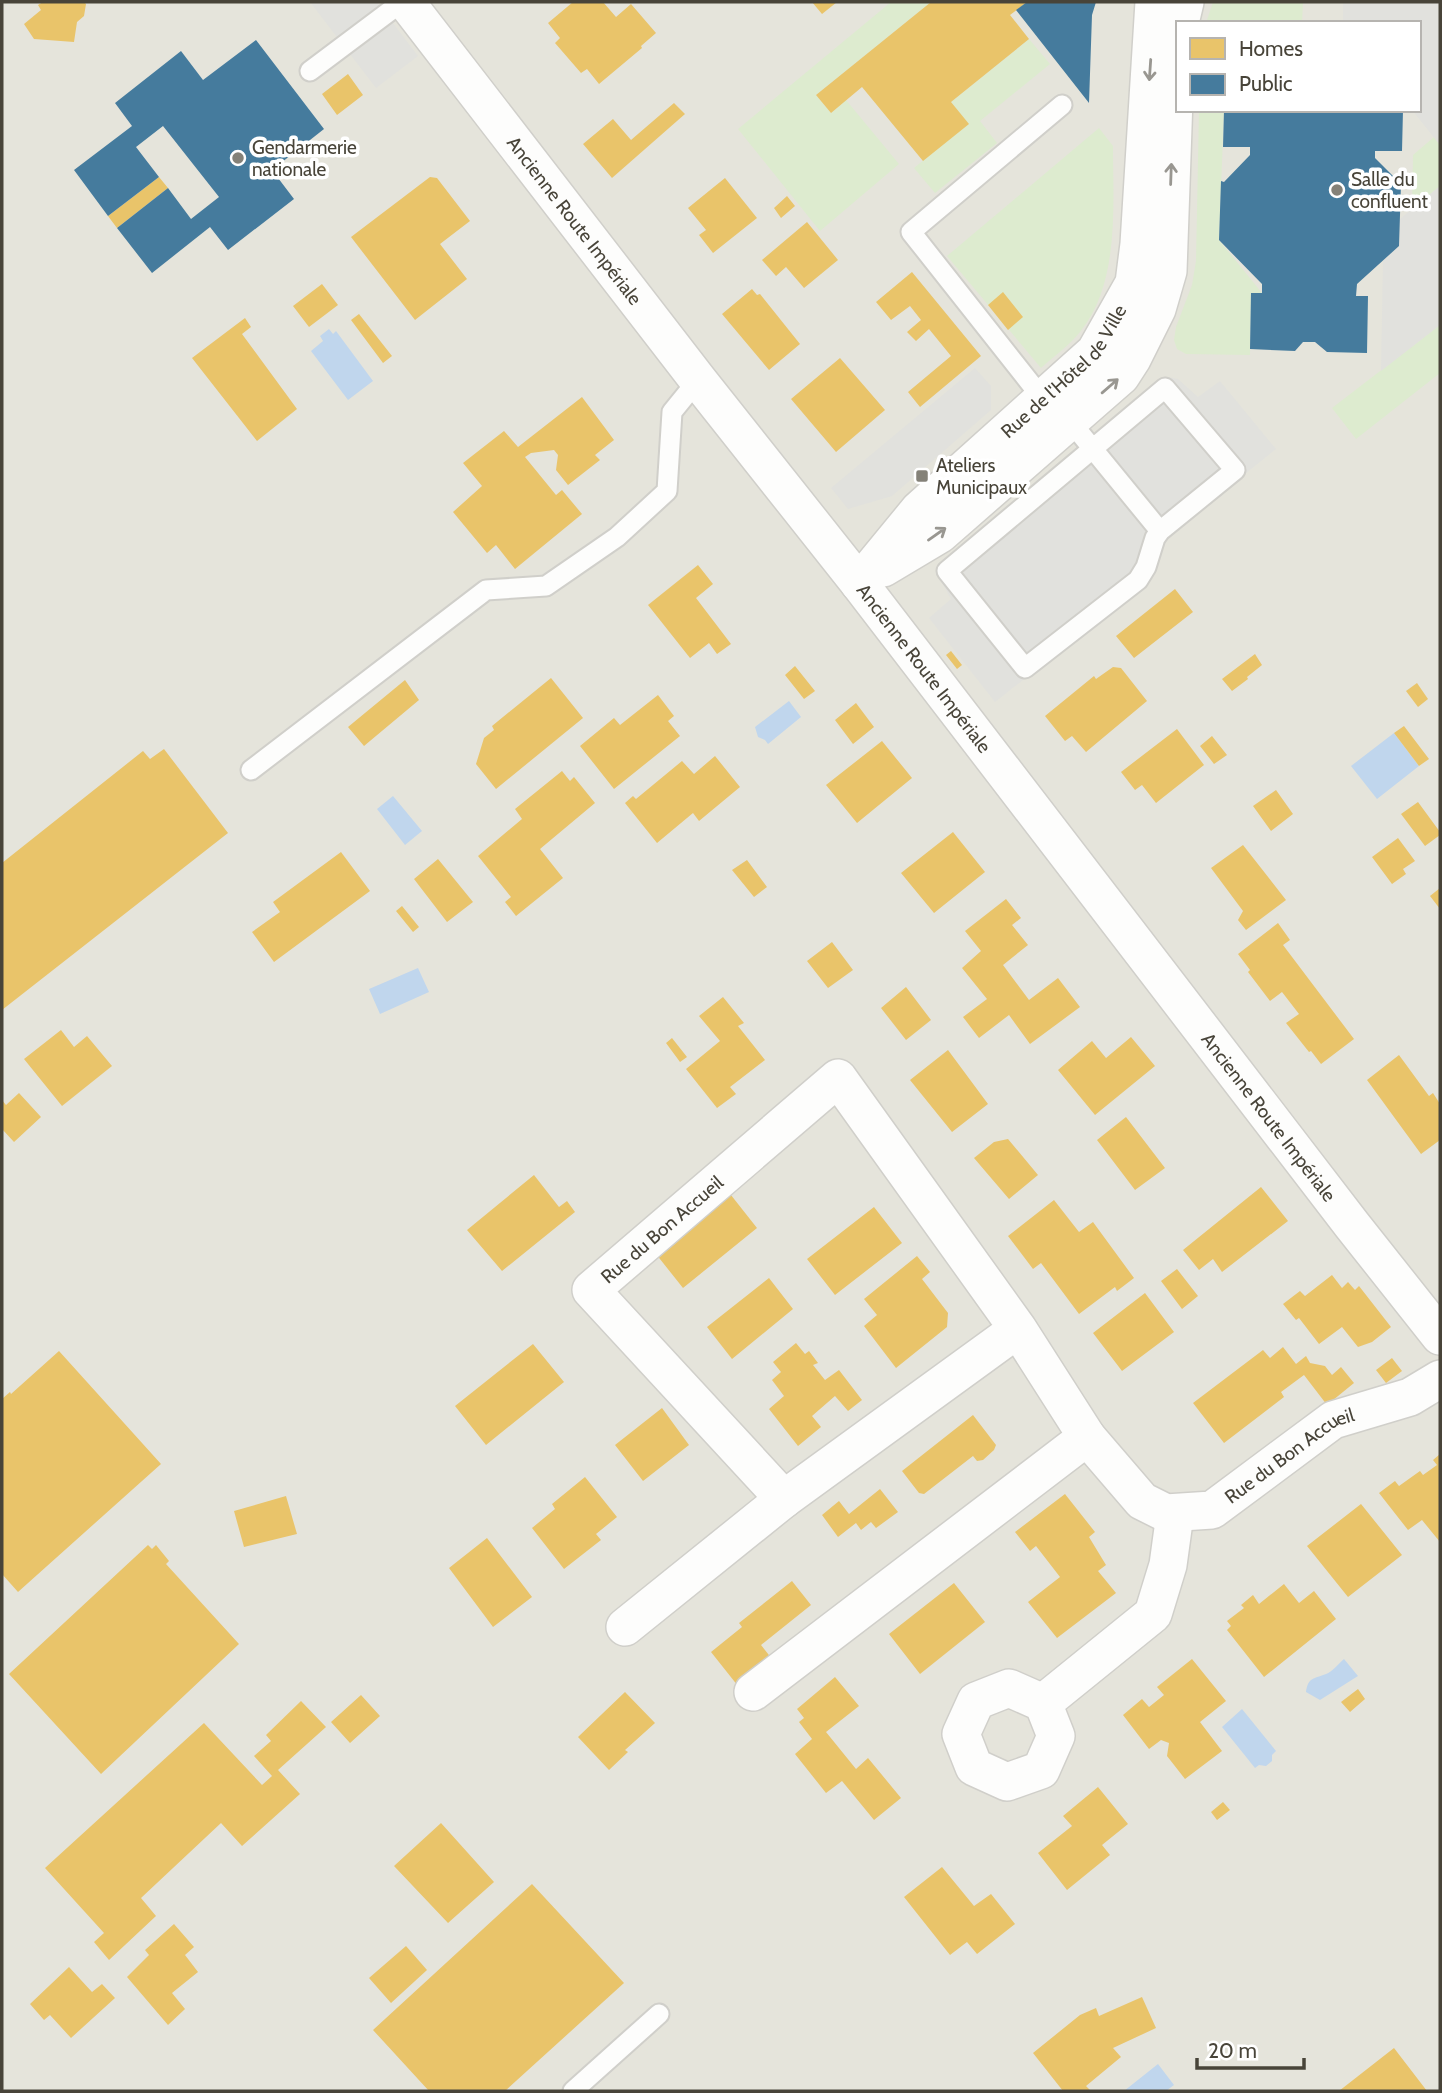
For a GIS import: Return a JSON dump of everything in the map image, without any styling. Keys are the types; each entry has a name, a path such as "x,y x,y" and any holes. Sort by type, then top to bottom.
{"street":[{"name":"Ancienne Route Impériale","path":"404,2 859,583 1440,1336"},
{"name":"Rue de l'Hôtel de Ville","path":"1068,423 1095,352 1134,283 1139,244 1154,2"},
{"path":"1180,21 1185,2"},
{"name":"Rue de l'Hôtel de Ville","path":"859,583 940,534 1121,376 1132,359 1157,309 1168,271 1176,80"},
{"name":"Rue du Bon Accueil","path":"784,1499 591,1290 838,1078 1018,1329 1087,1437 1142,1501 1166,1513 1212,1510 1334,1420 1410,1397 1440,1379"},
{"path":"625,1627 784,1499 1018,1329"},
{"path":"753,1692 1087,1437"},
{"path":"1043,1703 1153,1614 1168,1565 1175,1514"}],"lane":[{"path":"310,71 404,2"},
{"path":"1062,105 911,232 1160,531"},
{"path":"251,770 486,590 546,586 617,537 667,491 672,412 698,380"},
{"path":"1165,388 1235,470 1160,531 1138,580 1024,668 947,570 1068,423 1165,388"},
{"path":"573,2091 659,2014"}],"shaded area":[{"path":"2,2 1440,2 1440,2091 2,2091"},
{"path":"310,2 377,2 418,56 376,88"},
{"path":"1343,2 1440,2 1440,145 1414,112 1421,112 1421,21 1343,21"},
{"path":"1440,186 1440,325 1381,371 1383,261 1399,246 1400,219"},
{"path":"975,368 991,386 991,410 892,496 848,509 831,488"},
{"path":"1168,377 1178,379 1198,397 1220,381 1276,449 1166,537 1137,590 995,702 929,618 951,599 940,579 944,564 1157,381"}],"green space":[{"path":"891,2 931,2 816,95 831,113 846,100 899,164 820,231 738,129"},
{"path":"1213,2 1303,2 1302,21 1207,21"},
{"path":"1029,39 1050,64 980,121 997,143 935,193 914,168 968,124 951,102"},
{"path":"1199,112 1224,112 1219,240 1262,293 1251,294 1250,355 1186,354 1177,349 1174,340 1176,327 1192,285 1196,261"},
{"path":"1099,128 1113,146 1112,243 1108,267 1093,312 1080,332 1041,368 947,256"},
{"path":"1434,137 1440,145 1440,186 1412,209 1413,155"},
{"path":"1440,325 1440,373 1356,439 1332,408"}],"water":[{"path":"329,329 333,334 336,331 373,381 348,400 311,351 323,341 320,336"},
{"path":"789,701 801,717 768,744 758,737 755,727"},
{"path":"1394,733 1419,766 1377,799 1351,766"},
{"path":"393,796 422,831 405,845 377,809"},
{"path":"418,968 429,992 380,1014 369,989"},
{"path":"1344,1659 1358,1676 1320,1700 1306,1692 1310,1681 1333,1670"},
{"path":"1242,1709 1276,1751 1272,1755 1272,1761 1266,1766 1259,1765 1255,1768 1222,1727"},
{"path":"1158,2064 1174,2085 1166,2091 1124,2091"}],"building: Homes":[{"path":"43,2 86,4 84,16 77,22 74,42 34,39 24,24 41,10 38,5"},
{"path":"573,2 603,2 616,17 631,4 656,33 599,84 587,69 581,73 555,43 560,38 548,23"},
{"path":"812,2 837,2 822,14"},
{"path":"931,2 1027,2 1010,15 1029,39 951,102 969,124 923,161 862,87 831,113 816,95"},
{"path":"348,74 363,95 337,115 322,94"},
{"path":"674,103 685,114 612,178 583,144 613,119 631,140"},
{"path":"159,177 168,188 117,228 108,216"},
{"path":"430,177 437,178 470,221 440,244 467,279 415,320 351,237"},
{"path":"725,178 757,218 713,253 699,235 706,230 688,208"},
{"path":"787,196 795,206 781,218 774,208"},
{"path":"807,222 838,260 804,288 786,267 776,276 762,260"},
{"path":"912,272 981,356 920,407 908,392 951,356 929,329 916,341 907,332 921,320 910,306 891,320 876,302"},
{"path":"322,284 338,305 309,327 293,306"},
{"path":"752,289 757,295 760,294 800,344 769,370 722,314"},
{"path":"1003,292 1023,317 1008,330 988,305"},
{"path":"359,314 392,356 383,363 351,320"},
{"path":"245,318 251,327 242,334 297,409 257,441 192,358"},
{"path":"840,358 885,410 836,452 791,399"},
{"path":"582,397 614,440 595,455 600,460 568,485 556,470 558,455 554,450 531,453 525,457 556,495 562,490 582,514 515,569 496,545 487,553 453,512 482,486 463,463 504,431 518,447"},
{"path":"698,565 713,584 696,598 731,644 717,654 709,643 690,658 648,605"},
{"path":"1175,589 1193,612 1134,658 1116,636"},
{"path":"951,651 962,665 957,669 946,655"},
{"path":"1255,654 1262,665 1232,691 1222,679"},
{"path":"795,666 815,691 804,699 785,675"},
{"path":"1113,667 1121,668 1147,701 1086,752 1072,736 1065,741 1045,716 1094,676 1096,679"},
{"path":"551,678 583,718 496,789 476,764 484,738 494,730 492,726"},
{"path":"405,680 419,700 364,746 348,727"},
{"path":"1417,683 1428,699 1418,707 1406,691"},
{"path":"658,695 674,716 668,721 680,736 614,789 580,746 614,718 620,725"},
{"path":"856,703 874,727 853,744 835,720"},
{"path":"1404,726 1429,759 1419,766 1394,733"},
{"path":"1177,729 1204,765 1156,803 1142,785 1135,790 1121,772"},
{"path":"1212,736 1227,755 1214,764 1200,746"},
{"path":"882,741 912,778 857,823 826,785"},
{"path":"164,749 228,833 2,1010 2,863 143,751 150,759"},
{"path":"715,756 740,787 699,821 693,813 657,843 625,803 633,796 636,799 682,761 694,774"},
{"path":"562,771 570,781 574,777 595,803 540,849 563,878 516,916 505,902 511,897 478,856 522,819 515,809"},
{"path":"1276,790 1293,814 1271,831 1253,806"},
{"path":"1418,802 1440,832 1440,835 1425,846 1401,814"},
{"path":"953,832 985,872 934,913 901,873"},
{"path":"1398,838 1415,861 1403,869 1406,874 1392,884 1372,857"},
{"path":"1243,845 1286,900 1246,930 1238,920 1243,911 1211,868"},
{"path":"341,852 370,891 274,962 252,932 280,912 273,902"},
{"path":"438,859 473,902 447,922 414,879"},
{"path":"747,860 767,887 754,897 732,870"},
{"path":"1440,888 1440,909 1430,896"},
{"path":"1006,899 1021,918 1012,925 1028,945 1003,965 1029,1000 1058,978 1080,1007 1030,1044 1009,1015 979,1038 963,1017 987,999 962,968 981,951 965,931"},
{"path":"402,906 419,927 413,932 396,911"},
{"path":"1278,923 1290,940 1283,945 1354,1039 1321,1064 1286,1023 1299,1014 1282,992 1270,1001 1238,954"},
{"path":"832,942 853,970 828,988 807,961"},
{"path":"906,987 931,1020 906,1040 881,1008"},
{"path":"723,997 744,1023 738,1026 765,1060 730,1087 736,1094 717,1108 686,1069 720,1041 699,1016"},
{"path":"61,1030 74,1047 87,1036 112,1066 62,1106 24,1059"},
{"path":"1131,1037 1155,1066 1095,1115 1058,1070 1092,1041 1106,1058"},
{"path":"672,1038 687,1057 680,1062 666,1043"},
{"path":"948,1050 988,1104 952,1132 910,1080"},
{"path":"1399,1055 1429,1096 1433,1093 1440,1104 1440,1140 1421,1154 1367,1080"},
{"path":"19,1093 41,1117 14,1142 2,1129 2,1100 6,1105"},
{"path":"1126,1117 1165,1168 1135,1190 1097,1140"},
{"path":"1008,1139 1038,1175 1009,1199 974,1158 994,1142"},
{"path":"534,1175 559,1207 567,1201 575,1212 502,1271 467,1230"},
{"path":"1261,1187 1288,1221 1222,1272 1213,1259 1199,1270 1183,1250"},
{"path":"727,1190 757,1228 683,1288 652,1249"},
{"path":"1054,1200 1079,1232 1093,1222 1134,1278 1117,1291 1115,1287 1079,1314 1041,1263 1033,1269 1008,1236"},
{"path":"874,1207 902,1243 835,1295 807,1259"},
{"path":"917,1256 930,1272 922,1279 948,1313 947,1327 896,1368 864,1326 877,1315 864,1299"},
{"path":"1177,1269 1198,1296 1182,1309 1161,1281"},
{"path":"1332,1275 1342,1288 1348,1282 1355,1290 1359,1286 1391,1327 1372,1342 1358,1347 1342,1327 1319,1344 1299,1318 1296,1320 1283,1304 1300,1291 1305,1296"},
{"path":"769,1278 793,1309 732,1359 707,1327"},
{"path":"1145,1293 1174,1332 1122,1371 1093,1333"},
{"path":"796,1343 805,1354 809,1351 818,1363 813,1365 825,1380 839,1370 862,1400 848,1411 835,1396 812,1416 821,1427 798,1446 769,1409 784,1396 772,1380 781,1372 773,1362"},
{"path":"533,1344 564,1382 486,1445 455,1406"},
{"path":"1283,1347 1296,1364 1306,1356 1310,1363 1325,1366 1332,1375 1341,1367 1354,1383 1327,1405 1304,1375 1281,1392 1284,1397 1224,1443 1193,1403 1263,1350 1270,1358"},
{"path":"59,1351 161,1464 18,1592 2,1574 2,1399"},
{"path":"1392,1358 1402,1371 1386,1383 1376,1370"},
{"path":"662,1408 689,1445 643,1481 615,1445"},
{"path":"973,1415 996,1445 994,1450 983,1460 977,1461 973,1456 924,1494 919,1493 902,1471"},
{"path":"1440,1454 1440,1542 1422,1520 1408,1530 1379,1493 1395,1481 1399,1486 1420,1471 1423,1475 1437,1465 1433,1460"},
{"path":"585,1477 617,1517 596,1534 601,1540 564,1569 532,1528 555,1509 552,1504"},
{"path":"880,1489 898,1512 876,1528 871,1522 861,1530 856,1523 838,1537 822,1515 839,1501 849,1514"},
{"path":"1065,1494 1095,1532 1089,1537 1106,1565 1098,1571 1116,1593 1057,1638 1028,1602 1060,1577 1036,1546 1030,1551 1015,1532"},
{"path":"286,1496 297,1534 244,1547 234,1511"},
{"path":"1361,1504 1402,1555 1348,1597 1307,1546"},
{"path":"487,1538 532,1597 493,1627 449,1568"},
{"path":"148,1545 152,1549 156,1545 169,1561 166,1564 239,1644 101,1774 9,1674"},
{"path":"792,1581 811,1605 761,1645 772,1659 738,1686 711,1652 742,1627 739,1623"},
{"path":"954,1583 985,1622 920,1674 889,1634"},
{"path":"1284,1584 1299,1603 1314,1591 1336,1619 1264,1677 1227,1630 1231,1626 1227,1621 1244,1608 1241,1605 1253,1595 1259,1604"},
{"path":"1192,1659 1226,1701 1200,1722 1222,1751 1185,1779 1167,1756 1169,1743 1161,1740 1149,1749 1123,1715 1142,1699 1149,1707 1164,1695 1157,1687"},
{"path":"835,1677 859,1706 826,1732 856,1769 868,1758 901,1798 874,1820 842,1781 826,1793 795,1754 812,1739 799,1722 804,1718 797,1709"},
{"path":"1358,1689 1365,1699 1350,1712 1341,1702"},
{"path":"625,1692 655,1723 625,1750 628,1752 609,1770 578,1737"},
{"path":"361,1695 380,1716 350,1743 331,1722"},
{"path":"301,1701 326,1727 278,1770 300,1794 242,1846 221,1823 141,1898 156,1916 109,1960 94,1942 104,1933 45,1868 204,1723 262,1785 272,1776 254,1756 271,1741 266,1735"},
{"path":"1098,1787 1128,1824 1102,1845 1110,1855 1067,1890 1038,1853 1072,1826 1063,1816"},
{"path":"1223,1802 1230,1810 1217,1820 1211,1812"},
{"path":"441,1823 494,1882 448,1923 394,1866"},
{"path":"942,1867 974,1906 991,1894 1015,1924 977,1954 967,1942 950,1955 904,1897"},
{"path":"532,1884 624,1983 505,2091 429,2091 373,2030"},
{"path":"174,1924 194,1947 185,1955 198,1972 172,1993 185,2009 168,2025 127,1977 149,1955 145,1950"},
{"path":"406,1946 427,1970 391,2003 369,1978"},
{"path":"69,1967 92,1992 102,1984 115,1998 71,2038 50,2015 44,2020 30,2004"},
{"path":"1142,1997 1156,2028 1113,2048 1121,2057 1086,2086 1091,2091 1063,2091 1033,2053 1080,2015 1096,2008 1099,2016"},
{"path":"1394,2048 1427,2091 1339,2091"}],"building: Public":[{"path":"1027,2 1096,2 1092,15 1089,103 1016,10"},
{"name":"Gendarmerie nationale","path":"256,40 324,129 272,170 294,199 228,250 210,227 152,273 117,228 168,188 191,219 219,197 163,126 136,147 159,177 108,216 74,170 132,126 115,103 181,51 203,80"},
{"path":"1224,112 1403,112 1402,151 1375,151 1375,158 1401,184 1399,246 1357,284 1356,296 1368,296 1367,353 1327,352 1315,342 1303,342 1295,351 1250,349 1251,293 1262,293 1262,284 1219,240 1221,181 1224,182 1250,155 1250,147 1223,147"}],"place":[{"name":"Gendarmerie nationale","path":"238,158"},
{"name":"Salle du confluent","path":"1337,190"},
{"name":"Ateliers Municipaux","path":"922,476"}]}
